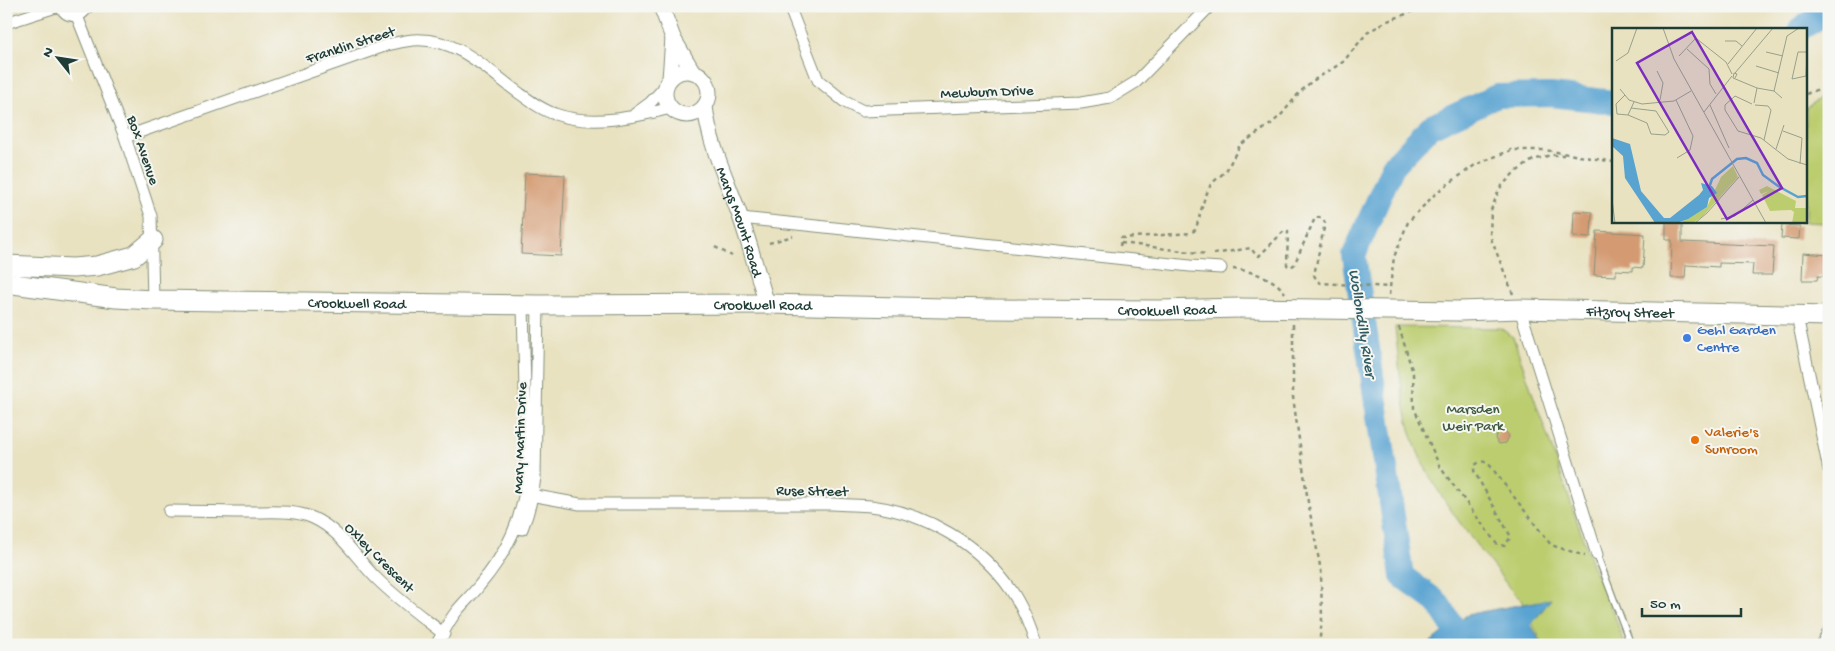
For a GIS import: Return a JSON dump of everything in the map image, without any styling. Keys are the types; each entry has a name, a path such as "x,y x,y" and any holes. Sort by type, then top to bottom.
{"main road":[{"path":"6,265 73,268 97,266 134,256 153,240"},
{"name":"Crookwell Road","path":"6,283 88,294 153,300 530,305 767,304 989,309 1160,310 1239,308 1460,311"},
{"name":"Fitzroy Street","path":"1460,311 1520,309 1829,316"}],"street":[{"path":"6,23 60,6 67,14 77,16 82,14 88,6"},
{"path":"661,6 672,38 693,72 705,79 708,86 709,93 705,106 696,114 678,112 665,98 672,38"},
{"name":"Mewburn Drive","path":"789,6 818,80 845,102 863,111 1081,103 1110,98 1136,82 1210,6"},
{"name":"Box Avenue","path":"77,16 125,137 151,216 153,300"},
{"name":"Franklin Street","path":"125,137 387,45 413,40 434,41 474,57 533,104 554,114 579,119 632,117 678,112"},
{"path":"632,117 650,103 668,82 680,72 693,72"},
{"name":"Marys Mount Road","path":"705,106 707,124 712,140 740,218 767,304"},
{"name":"Marys Mount Road","path":"678,112 712,140"},
{"path":"740,218 1221,268"},
{"name":"Mary Martin Drive","path":"436,645 456,612 479,587 498,562 515,531 529,495 527,476 530,305"},
{"path":"1520,309 1597,555"},
{"path":"1797,316 1829,470"},
{"name":"Ruse Street","path":"529,495 580,504 833,504 871,506 899,512 928,522 958,538 986,560 1011,590 1029,623 1036,645"},
{"name":"Oxley Crescent","path":"169,511 276,512 312,518 336,533 377,579 444,634"},
{"path":"1822,645 1829,631"}],"lane":[{"path":"1597,555 1631,645"}],"path":[{"path":"1119,257 1121,238 1191,233 1195,230 1211,184 1226,171 1240,145 1271,124 1311,82 1343,62 1367,33 1385,22 1427,6"},
{"path":"1808,93 1821,88 1829,82"},
{"path":"1389,295 1394,257 1408,222 1437,192 1475,165 1511,150 1545,150 1612,162"},
{"path":"1520,309 1490,236 1491,210 1500,188 1513,174 1533,160 1551,155 1572,155"},
{"path":"1121,243 1209,254 1220,254 1251,248 1259,256 1284,231 1288,231 1287,266 1290,267 1294,265 1315,218 1319,217 1323,219 1324,223 1314,275 1317,281 1321,284 1389,287"},
{"path":"769,243 798,234"},
{"path":"715,247 732,256"},
{"path":"1221,268 1240,270 1268,279 1284,290 1289,298"},
{"path":"1293,320 1294,396 1308,502 1321,571 1322,604 1319,645"},
{"path":"1397,321 1413,373 1414,408 1440,467 1496,543 1504,546 1510,541 1511,537 1474,471 1475,465 1481,461 1488,463 1551,545 1582,556 1597,555"}],"green space":[{"path":"1829,92 1829,223 1799,222 1808,222 1808,107"},
{"name":"Marsden Weir Park","path":"1395,327 1500,328 1513,337 1593,567 1614,614 1625,645 1543,645 1521,600 1511,590 1454,515 1418,454 1405,407"}],"water":[{"path":"1551,599 1531,625 1542,645 1427,645 1443,632 1455,630 1465,616"}],"building":[{"path":"525,173 565,175 561,256 521,254"},
{"path":"1574,211 1592,212 1591,237 1573,236"},
{"path":"1666,222 1682,222 1682,242 1774,246 1772,275 1752,275 1753,264 1719,263 1719,267 1686,265 1685,278 1671,278 1672,240 1666,240"},
{"path":"1782,225 1800,226 1799,239 1781,238"},
{"path":"1597,231 1645,234 1643,268 1633,267 1633,271 1616,270 1616,276 1594,275"},
{"path":"1803,253 1829,255 1829,277 1818,276 1817,280 1802,280"},
{"path":"1498,431 1505,431 1509,436 1506,443 1499,444 1495,439"}],"waterway":[{"name":"Wollondilly River","path":"1802,28 1829,11"},
{"name":"Wollondilly River","path":"1465,645 1437,602 1402,576 1354,255 1393,166 1430,127 1497,96 1551,95 1612,102"}],"place":[{"name":"Gehl Garden Centre","path":"1687,338"},
{"name":"Valerie's Sunroom","path":"1695,440"}]}
